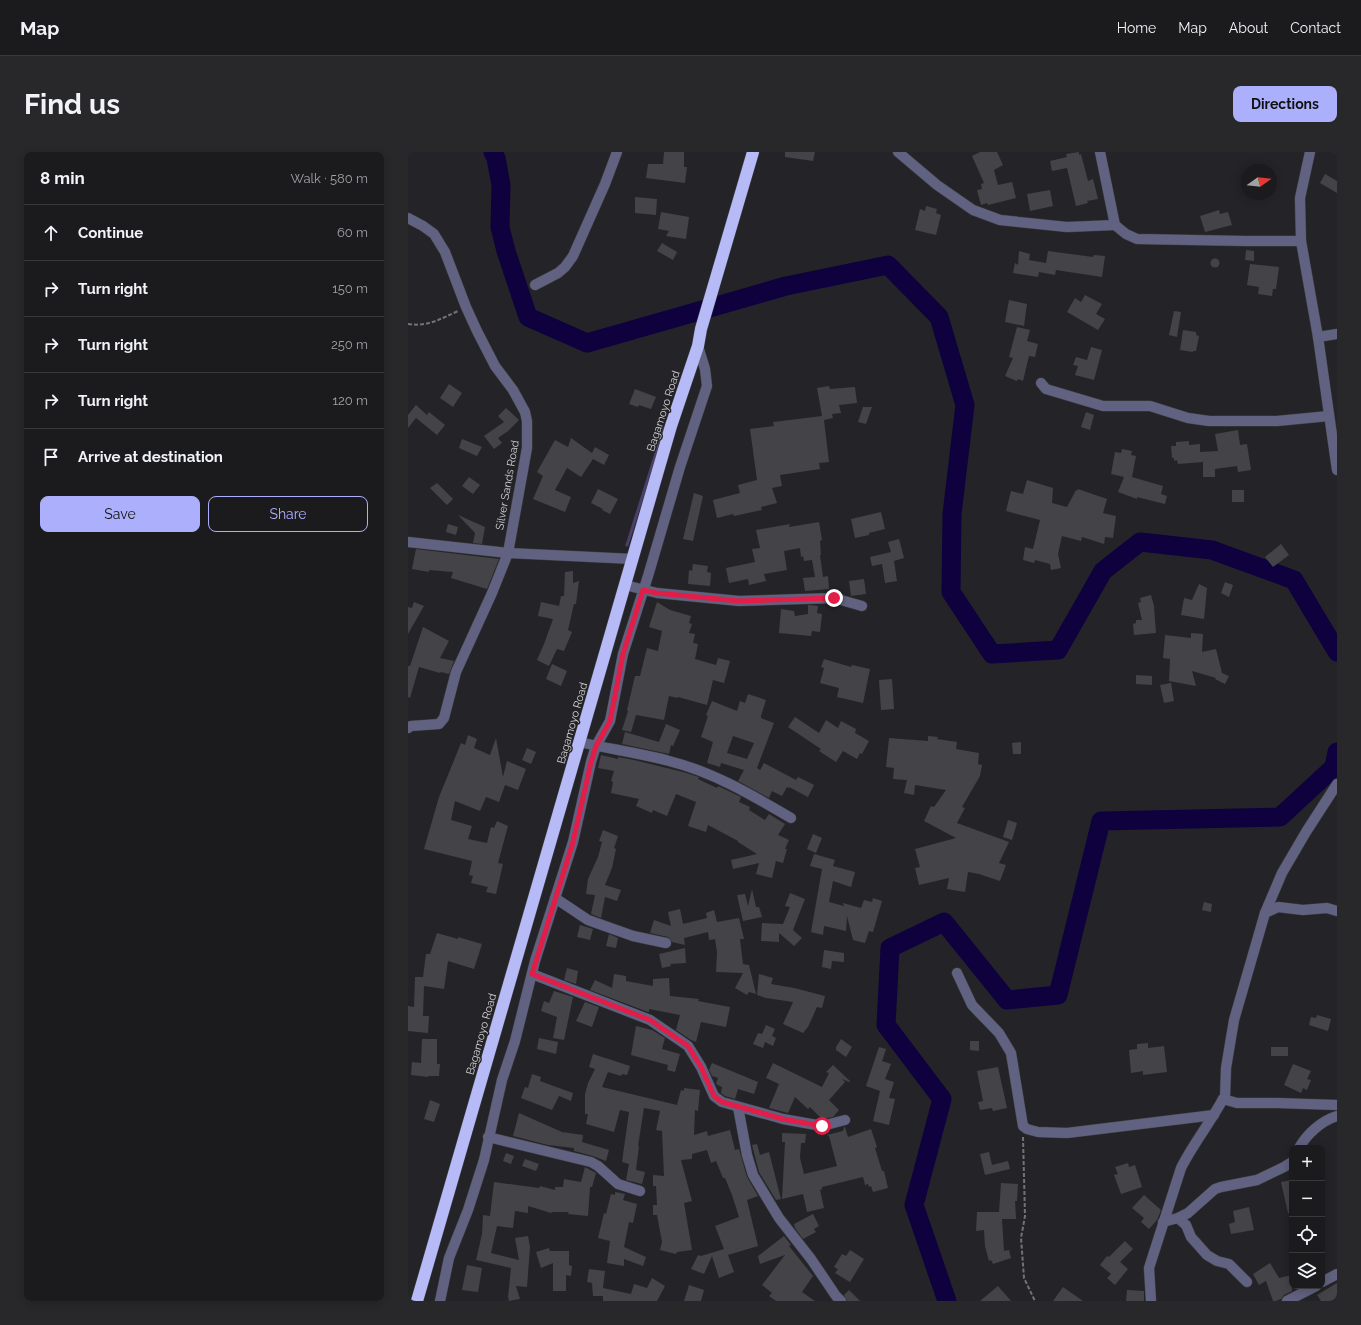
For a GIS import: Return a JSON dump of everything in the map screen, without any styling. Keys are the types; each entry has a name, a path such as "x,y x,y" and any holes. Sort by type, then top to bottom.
{"highway":[{"name":"Bagamoyo Road","path":"417,1301 671,426 698,346 701,328 753,152"}],"street":[{"path":"535,285 558,273 565,267 573,256 605,184 617,152"},
{"path":"898,152 937,185 967,206 973,210 1000,220 1067,227 1115,225"},
{"path":"1100,152 1115,225 1126,234 1137,239 1301,241"},
{"path":"1310,152 1300,198 1301,241 1318,337 1337,470"},
{"name":"Silver Sands Road","path":"408,218 434,234 445,252 466,307 495,366 513,390 527,421 527,448 508,553 492,593 456,672 444,718 439,724 411,726 408,728"},
{"path":"1318,337 1337,334"},
{"path":"440,1301 449,1258 468,1210 484,1160 502,1080 515,1042 532,974 573,842 591,762 596,746 610,721 623,654 680,467 707,386 705,369 698,346"},
{"path":"1041,383 1046,389 1103,406 1150,406 1188,418 1209,421 1277,421 1329,416"},
{"path":"408,542 508,553 633,559"},
{"path":"625,585 657,593 739,601 834,598 862,606"},
{"path":"579,742 669,760 692,768 717,777 791,818"},
{"path":"1151,1301 1149,1268 1180,1168 1225,1098 1226,1068 1234,1020 1265,913 1282,873 1337,784"},
{"path":"555,898 588,920 633,936 666,943"},
{"path":"1265,913 1278,907 1303,910 1327,908 1337,911"},
{"path":"956,972 972,1005 999,1033 1011,1053 1023,1126 1027,1129 1038,1132 1067,1133 1214,1115"},
{"path":"532,974 650,1020 688,1046 701,1067 716,1098 722,1102 783,1119 822,1126 844,1120"},
{"path":"1223,1099 1237,1102 1337,1106"},
{"path":"738,1107 747,1155 753,1175 779,1218 841,1301"},
{"path":"1301,1145 1314,1129 1337,1116"},
{"path":"488,1137 591,1162 598,1166 618,1184 640,1191"},
{"path":"1164,1222 1188,1213 1215,1189 1221,1186 1257,1180 1289,1164"},
{"path":"1178,1218 1186,1225 1191,1237 1208,1255 1217,1261 1229,1264 1247,1282"},
{"path":"1325,1280 1337,1274"},
{"path":"1287,1301 1310,1289"}],"path":[{"path":"408,324 431,324 466,307"},
{"path":"1023,1126 1025,1216 1021,1238 1024,1278 1035,1301"}],"building":[{"path":"664,152 684,152 684,167 687,167 685,183 646,178 648,164 663,164"},
{"path":"785,152 815,152 813,161 785,157"},
{"path":"980,152 997,152 1003,165 994,170 998,185 1012,182 1016,198 988,205 987,203 981,205 977,190 982,189 981,184 984,183 972,156"},
{"path":"1079,152 1079,155 1081,154 1088,181 1093,179 1098,199 1087,201 1088,203 1076,206 1067,168 1052,171 1050,161 1067,157 1066,154"},
{"path":"1325,174 1337,181 1337,193 1320,183"},
{"path":"1050,190 1053,206 1030,211 1027,194"},
{"path":"635,197 657,199 656,215 635,213"},
{"path":"926,206 937,209 936,213 941,215 936,235 915,230 920,209 925,211"},
{"path":"1219,210 1220,214 1228,212 1232,225 1205,232 1200,216"},
{"path":"661,212 689,217 686,239 666,236 669,231 658,229"},
{"path":"662,243 677,252 673,260 657,251"},
{"path":"1246,250 1254,251 1254,261 1245,260"},
{"path":"1019,251 1030,254 1029,260 1046,263 1048,251 1093,257 1094,255 1105,256 1102,277 1056,270 1055,275 1039,272 1038,277 1013,273 1015,263 1018,265"},
{"path":"1213,259 1217,259 1219,263 1217,267 1213,267 1211,265 1211,261"},
{"path":"1250,264 1279,267 1276,289 1273,289 1272,296 1258,294 1259,287 1247,285"},
{"path":"1085,295 1102,304 1096,314 1105,319 1098,330 1067,312 1075,298 1081,302"},
{"path":"1009,300 1027,304 1024,326 1005,322"},
{"path":"1174,311 1181,312 1177,337 1169,335"},
{"path":"1017,327 1030,330 1027,341 1038,344 1035,357 1029,356 1023,381 1018,379 1017,381 1005,376 1013,358 1009,357"},
{"path":"1183,330 1196,332 1196,335 1199,336 1196,351 1180,350"},
{"path":"1091,347 1102,350 1094,380 1075,375 1078,366 1073,365 1076,357 1087,360"},
{"path":"449,384 462,393 453,407 440,398"},
{"path":"829,386 830,389 855,387 857,403 839,405 841,413 832,414 833,418 824,420 829,462 819,463 820,469 780,475 782,486 772,488 777,503 761,507 762,510 717,518 713,500 740,493 738,485 757,480 750,429 774,426 773,422 822,416 817,388"},
{"path":"635,389 656,397 651,409 639,405 638,407 629,404"},
{"path":"416,405 427,415 429,412 445,425 437,435 416,418 408,428 408,415"},
{"path":"863,407 872,407 866,424 858,422"},
{"path":"506,408 519,420 498,438 502,443 494,449 484,436 504,422 498,416"},
{"path":"1086,412 1094,415 1090,430 1081,427"},
{"path":"1238,430 1240,445 1247,444 1251,470 1238,472 1237,466 1215,469 1215,477 1203,477 1203,462 1178,464 1177,460 1174,461 1174,458 1172,458 1171,446 1176,446 1176,442 1189,441 1189,445 1200,444 1200,452 1218,451 1215,434"},
{"path":"571,438 592,453 595,447 609,455 604,465 593,459 581,477 567,468 555,490 571,497 565,512 533,499 543,476 537,472 555,440 568,447"},
{"path":"462,439 482,447 477,456 459,448"},
{"path":"1122,449 1132,451 1131,455 1136,456 1132,477 1163,486 1161,494 1167,496 1165,504 1137,497 1137,499 1118,492 1124,477 1111,474 1115,452 1121,453"},
{"path":"469,477 480,485 473,494 462,486"},
{"path":"1027,480 1053,488 1052,503 1067,507 1078,489 1107,499 1103,513 1116,516 1113,538 1105,537 1104,544 1082,537 1081,541 1062,536 1058,554 1061,568 1051,570 1050,564 1035,560 1034,563 1023,560 1025,547 1033,549 1040,520 1006,511 1011,491 1023,494"},
{"path":"437,483 453,499 447,505 430,488"},
{"path":"598,489 618,499 610,514 591,503"},
{"path":"1232,490 1244,490 1244,502 1232,502"},
{"path":"694,493 703,496 693,541 683,539"},
{"path":"881,512 885,529 855,538 851,519"},
{"path":"458,515 485,527 482,544 473,543 475,533"},
{"path":"819,522 822,540 820,541 820,555 823,577 828,576 829,589 805,591 803,578 815,577 812,560 804,561 803,556 801,557 800,548 784,551 787,570 764,574 766,581 749,585 748,579 729,583 726,568 755,562 752,549 760,548 756,530 790,524 789,527"},
{"path":"448,524 458,527 456,535 446,532"},
{"path":"899,539 904,558 894,561 897,581 885,583 882,564 872,566 870,557 891,552 888,542"},
{"path":"1281,544 1289,555 1273,567 1265,557"},
{"path":"416,549 499,559 487,589 451,578 453,572 429,570 429,572 412,569"},
{"path":"693,564 708,566 707,572 711,573 710,586 688,584 689,570 692,571"},
{"path":"573,571 573,583 579,581 576,604 574,604 568,630 572,632 564,651 557,649 549,666 537,660 553,619 538,616 541,602 559,606 561,596 564,596 565,572"},
{"path":"864,579 866,594 851,596 849,581"},
{"path":"1225,582 1233,585 1229,597 1221,593"},
{"path":"1199,584 1207,588 1204,619 1181,615 1184,598 1192,600"},
{"path":"1151,595 1154,606 1156,633 1134,635 1133,624 1136,623 1136,620 1142,620 1138,603 1141,602 1140,598"},
{"path":"414,602 424,606 408,634 408,607 412,608"},
{"path":"657,602 670,610 691,616 689,623 692,624 689,633 695,634 693,643 698,644 695,659 716,665 718,658 730,661 724,683 713,680 707,705 669,696 664,720 636,715 631,732 622,730 628,711 635,676 640,676 647,648 658,651 662,631 649,627"},
{"path":"808,605 818,606 817,613 822,614 820,632 812,631 811,636 779,633 781,609 794,611 795,616 808,614"},
{"path":"423,627 449,641 440,658 454,661 449,674 419,667 410,698 408,697 408,666 410,666"},
{"path":"1191,633 1203,634 1202,652 1216,649 1222,673 1229,676 1225,684 1215,679 1216,678 1192,671 1196,686 1169,681 1170,659 1163,658 1165,635 1191,638"},
{"path":"824,659 851,667 852,665 870,669 863,703 837,697 839,688 820,683 824,668 821,667"},
{"path":"552,664 567,671 561,686 546,679"},
{"path":"1136,675 1152,676 1152,685 1136,684"},
{"path":"892,679 894,709 881,710 879,680"},
{"path":"1171,683 1174,701 1164,703 1160,685"},
{"path":"748,694 766,700 761,718 774,723 757,768 760,770 764,763 796,780 798,777 814,785 808,797 787,787 782,796 772,791 769,798 738,781 744,770 721,763 720,767 707,763 713,742 701,737 708,716 706,715 712,701 737,711 740,701 745,703","holes":["733,736 754,743 747,759 727,753"]},
{"path":"795,717 819,733 826,720 838,728 841,721 856,729 855,733 869,741 862,754 860,753 857,759 843,751 836,762 819,751 821,749 788,727"},
{"path":"666,724 680,730 673,746 671,745 669,754 622,744 625,732 659,742"},
{"path":"468,735 477,739 474,748 490,755 496,738 503,777 507,761 526,769 518,790 505,785 499,802 486,797 480,811 455,801 451,820 472,826 468,839 487,843 491,827 494,828 497,821 508,826 498,863 503,864 496,894 486,892 488,887 471,883 473,876 469,875 472,861 424,849 439,797 461,743 465,745"},
{"path":"928,736 957,742 956,749 979,753 978,764 982,765 980,776 962,807 965,808 957,823 1009,842 999,863 1006,865 1000,881 968,872 965,892 947,889 949,878 919,885 915,868 920,867 915,849 956,838 924,821 931,806 934,807 946,790 915,785 914,795 904,793 907,780 893,779 894,768 886,767 889,738 928,741"},
{"path":"1021,742 1021,754 1013,754 1012,743"},
{"path":"527,748 536,752 531,764 522,760"},
{"path":"601,755 618,759 618,757 634,760 683,772 699,777 698,779 717,788 718,786 741,797 739,802 750,807 749,810 765,820 769,814 785,824 778,835 789,840 785,849 787,849 783,863 776,861 772,878 756,874 759,863 733,869 731,860 757,854 738,841 708,825 706,832 688,826 696,802 676,794 667,816 653,810 652,813 636,806 639,799 611,793 613,782 611,781 614,771 598,768"},
{"path":"1008,820 1017,823 1012,840 1003,837"},
{"path":"603,830 618,836 614,848 616,849 612,868 605,885 621,890 617,901 605,897 601,918 591,914 595,895 586,894 588,879 598,857 602,842 599,841"},
{"path":"813,834 822,838 816,853 807,849"},
{"path":"814,854 835,860 833,866 855,872 851,887 833,881 829,902 844,906 843,903 861,908 864,900 872,902 873,898 882,901 873,932 869,931 865,943 853,940 847,916 846,931 824,926 823,935 811,932 822,869 810,866"},
{"path":"752,889 756,907 759,907 762,917 743,921 737,895 745,894 748,906"},
{"path":"790,893 805,899 793,930 802,938 794,946 779,933 779,942 761,941 762,923 783,924 790,907 785,906"},
{"path":"1204,902 1212,904 1211,912 1202,910"},
{"path":"680,909 683,924 707,918 706,913 714,910 717,922 739,918 744,939 740,939 743,964 749,965 756,994 749,992 747,995 735,988 743,973 716,972 717,952 715,939 709,940 708,932 684,938 685,945 672,942 668,937 650,933 654,920 671,926 668,912"},
{"path":"580,925 593,929 590,940 577,937"},
{"path":"437,933 482,944 474,969 448,961 444,989 424,986 423,1016 429,1016 428,1033 408,1031 408,1006 414,1007 415,977 423,977 426,954 430,954"},
{"path":"609,934 618,938 616,948 606,946"},
{"path":"685,948 686,963 670,964 671,966 662,968 659,954"},
{"path":"824,950 844,953 844,962 832,961 831,969 822,967"},
{"path":"567,968 578,971 576,984 564,980"},
{"path":"614,974 626,976 626,981 653,986 653,979 669,978 670,996 699,999 698,1001 730,1007 726,1027 701,1022 696,1042 676,1030 680,1015 649,1009 648,1012 590,990 595,980 612,988"},
{"path":"759,974 773,978 771,984 825,996 822,1008 817,1007 808,1027 803,1033 783,1024 793,1002 766,998 757,995"},
{"path":"554,991 573,997 564,1040 553,1038 557,1017 541,1011 544,1001 549,1003"},
{"path":"585,1002 599,1007 592,1027 576,1021"},
{"path":"1317,1015 1331,1019 1328,1031 1309,1025 1311,1017 1316,1018"},
{"path":"766,1025 775,1029 772,1036 776,1038 773,1046 765,1042 763,1048 753,1044 758,1033 762,1034"},
{"path":"636,1026 652,1030 665,1038 662,1049 680,1054 675,1072 667,1070 668,1065 631,1055"},
{"path":"539,1038 558,1042 556,1054 537,1049"},
{"path":"422,1039 437,1039 437,1064 440,1064 439,1076 428,1077 411,1075 412,1062 421,1063"},
{"path":"841,1039 852,1047 846,1057 836,1050 836,1047"},
{"path":"970,1041 979,1041 979,1051 970,1050"},
{"path":"1148,1043 1148,1048 1164,1046 1167,1072 1143,1075 1143,1071 1131,1073 1129,1050 1137,1049 1137,1044"},
{"path":"879,1047 886,1049 882,1061 891,1064 885,1079 894,1082 889,1098 895,1099 889,1125 873,1121 880,1091 866,1086"},
{"path":"1271,1047 1288,1047 1288,1056 1271,1056"},
{"path":"593,1054 630,1066 627,1075 622,1074 621,1076 608,1072 602,1087 677,1105 681,1090 684,1091 684,1088 700,1090 698,1111 695,1110 694,1135 707,1131 708,1136 730,1130 735,1150 739,1149 747,1177 758,1196 747,1200 758,1246 728,1255 734,1272 719,1278 712,1256 704,1274 691,1269 698,1255 701,1256 724,1249 715,1226 739,1217 725,1178 723,1178 716,1161 711,1163 707,1150 692,1154 692,1159 681,1160 692,1201 684,1203 692,1250 677,1252 676,1254 660,1250 662,1242 657,1215 653,1215 653,1205 657,1205 656,1186 653,1186 653,1175 664,1176 662,1131 656,1130 660,1111 644,1108 636,1170 645,1172 642,1184 626,1180 629,1164 622,1162 629,1112 620,1110 614,1132 586,1124 588,1114 585,1114 585,1094 588,1083 595,1069 589,1067"},
{"path":"712,1063 758,1082 754,1094 738,1089 735,1099 725,1096 721,1093 722,1087 716,1084 718,1078 712,1076 709,1070"},
{"path":"773,1063 822,1087 829,1073 826,1072 833,1065 850,1081 849,1082 842,1079 845,1082 829,1100 839,1110 833,1117 822,1119 810,1107 808,1109 795,1097 788,1113 769,1108 779,1084 766,1078"},
{"path":"1293,1064 1311,1071 1307,1079 1311,1080 1307,1090 1303,1088 1301,1093 1284,1085"},
{"path":"998,1067 1007,1108 993,1111 992,1108 980,1110 978,1102 983,1101 977,1071"},
{"path":"532,1074 541,1077 540,1081 573,1093 571,1101 559,1096 552,1110 521,1098 525,1087 528,1088"},
{"path":"430,1100 440,1104 434,1122 424,1119"},
{"path":"519,1113 562,1132 583,1135 582,1142 609,1150 606,1161 574,1151 574,1148 548,1145 513,1136"},
{"path":"844,1127 848,1137 871,1129 877,1147 875,1148 882,1171 884,1171 888,1188 873,1192 871,1186 869,1187 868,1184 865,1185 863,1177 822,1187 820,1190 824,1208 807,1212 803,1194 782,1199 785,1142 782,1142 782,1133 806,1134 805,1143 801,1143 800,1158 804,1174 837,1166 829,1136 827,1135 843,1131"},
{"path":"757,1144 760,1155 769,1152 781,1199 776,1200 759,1172 752,1145"},
{"path":"989,1152 992,1165 1008,1161 1010,1169 985,1175 980,1154"},
{"path":"506,1153 514,1156 511,1164 503,1161"},
{"path":"525,1159 539,1164 536,1171 522,1166"},
{"path":"1128,1163 1129,1167 1135,1165 1142,1187 1121,1194 1114,1175 1118,1174 1115,1167"},
{"path":"585,1167 596,1173 592,1187 590,1187 588,1216 568,1214 569,1212 551,1213 528,1206 528,1213 515,1211 513,1228 497,1226 491,1253 519,1260 515,1238 528,1236 530,1247 527,1287 516,1286 520,1299 509,1301 508,1297 511,1268 476,1260 482,1234 483,1215 490,1216 494,1182 539,1188 540,1186 555,1190 555,1187 563,1187 564,1179 581,1182"},
{"path":"1289,1181 1289,1213 1288,1213 1281,1182"},
{"path":"1001,1183 1018,1184 1017,1201 1015,1201 1016,1219 1002,1219 1004,1251 1009,1250 1011,1258 993,1264 991,1260 989,1261 985,1246 984,1230 976,1231 977,1212 999,1212"},
{"path":"615,1192 625,1194 623,1200 637,1204 633,1223 629,1222 624,1247 646,1257 643,1266 624,1259 624,1266 607,1263 610,1241 598,1238 604,1213 606,1214 611,1194 615,1195"},
{"path":"1144,1195 1161,1210 1157,1220 1149,1229 1141,1222 1144,1218 1132,1208"},
{"path":"1249,1207 1254,1230 1231,1234 1229,1224 1235,1222 1233,1211"},
{"path":"813,1214 819,1226 814,1229 816,1232 803,1239 795,1228 794,1224"},
{"path":"784,1236 791,1245 789,1246 813,1276 802,1292 815,1301 776,1301 769,1296 772,1293 762,1285 785,1255 760,1264 758,1256"},
{"path":"1125,1241 1133,1249 1120,1262 1128,1269 1115,1285 1107,1278 1111,1274 1100,1265 1107,1256 1109,1257"},
{"path":"549,1248 550,1251 569,1251 569,1265 572,1266 571,1276 566,1275 566,1291 553,1291 553,1263 541,1268 536,1252"},
{"path":"850,1250 864,1259 850,1282 835,1273 838,1269 834,1267 842,1254 846,1256"},
{"path":"1270,1263 1279,1278 1289,1276 1289,1289 1292,1289 1292,1291 1284,1295 1281,1299 1273,1301 1266,1281 1259,1285 1253,1274"},
{"path":"467,1265 482,1268 478,1292 462,1290"},
{"path":"589,1269 605,1271 603,1288 631,1294 634,1284 647,1288 652,1278 665,1286 657,1301 603,1301 603,1296 593,1296 592,1283 587,1282"},
{"path":"1337,1283 1337,1301 1321,1301 1317,1295"},
{"path":"689,1285 704,1290 701,1301 684,1301"},
{"path":"998,1286 1011,1301 980,1301"},
{"path":"1063,1287 1083,1301 1053,1301"},
{"path":"849,1290 860,1301 847,1301 844,1295"},
{"path":"1127,1290 1144,1291 1144,1301 1126,1301"}],"waterway":[{"path":"493,152 496,158 501,185 500,227 506,251 528,317 587,343 786,286 888,265 939,317 965,405 952,514 951,592 992,654 1058,650 1103,571 1140,542 1212,550 1294,580 1337,652"},
{"path":"627,545 664,428"},
{"path":"947,1301 914,1205 942,1099 886,1025 890,948 944,922 1007,1000 1058,995 1101,821 1280,817 1334,767 1337,752"}],"route":[{"path":"822,1126 783,1119 722,1102 714,1096 701,1067 688,1046 650,1020 532,974 573,842 591,762 596,746 610,721 623,654 643,590 657,593 739,601 834,598"}]}
